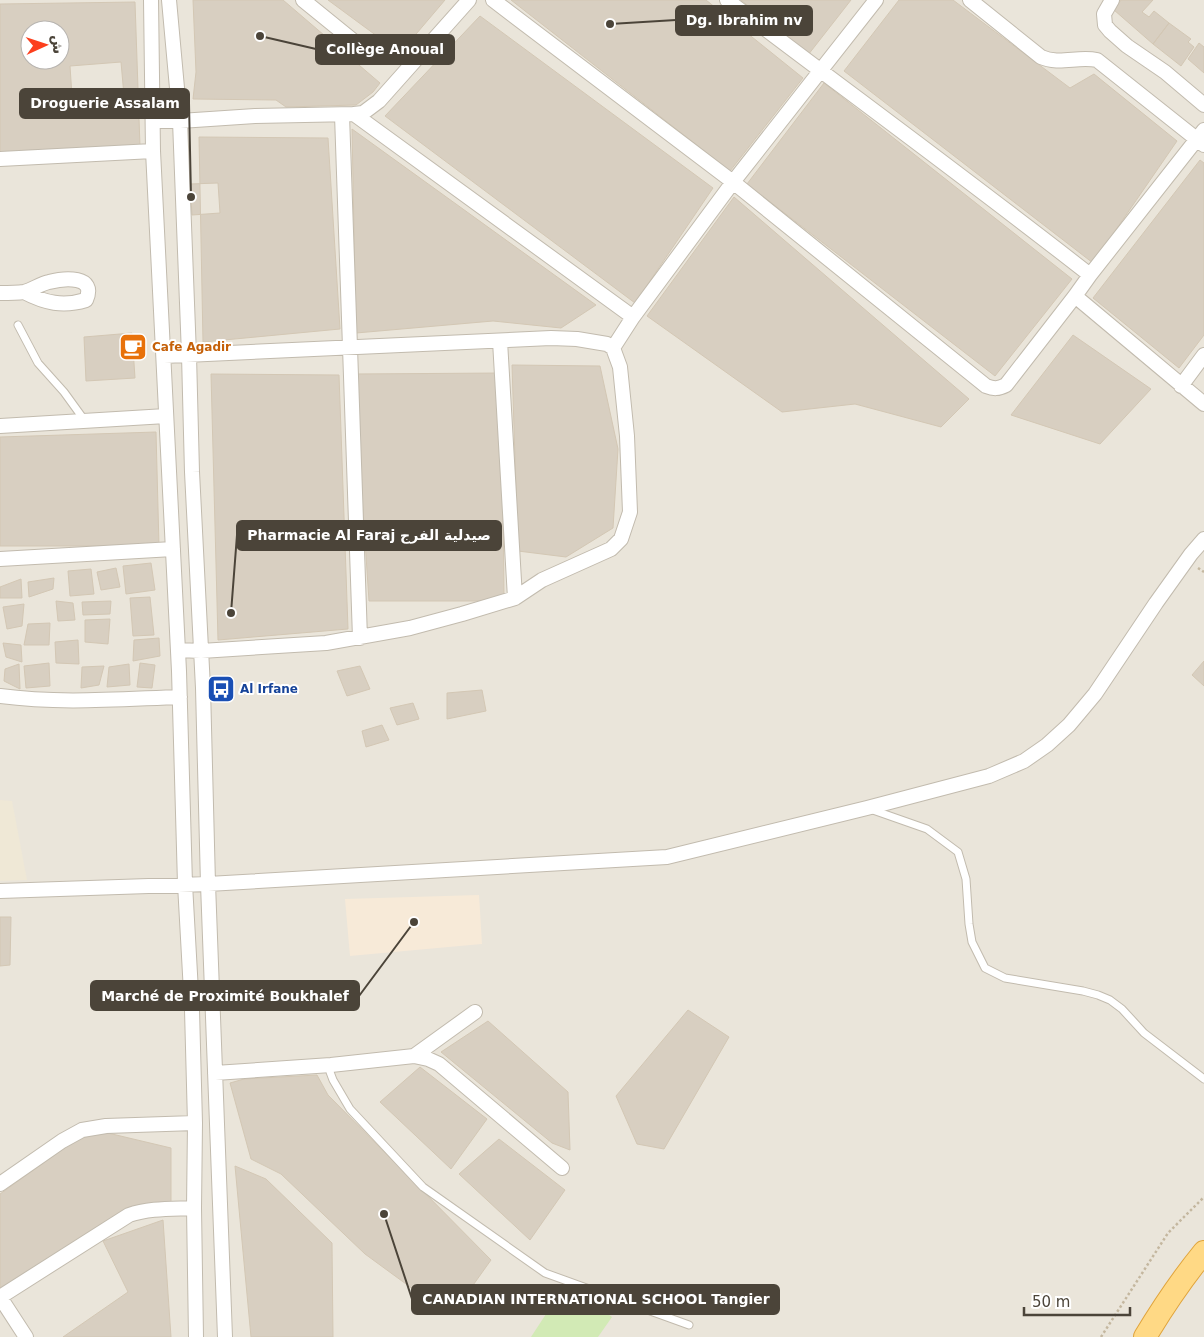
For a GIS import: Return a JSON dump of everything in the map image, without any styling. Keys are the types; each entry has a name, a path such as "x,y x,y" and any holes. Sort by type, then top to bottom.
{"highway":[{"path":"1145,1337 1173,1294 1204,1252"}],"street":[{"path":"150,0 153,151 178,650 185,884 192,1010 195,1123 196,1337"},
{"path":"169,0 180,121 225,1337"},
{"path":"303,0 367,52"},
{"path":"153,121 363,113 379,101 469,0"},
{"path":"493,0 733,182 986,386 1000,388 1006,385 1090,275 1202,139 1097,60 1086,58 1054,61 1041,57 970,0"},
{"path":"727,0 1015,216 1090,275"},
{"path":"613,348 633,316 733,182 876,0"},
{"path":"1112,0 1104,14 1105,25 1110,31 1127,46 1165,72 1204,105"},
{"path":"348,114 633,316"},
{"path":"348,114 350,348 360,638"},
{"path":"0,159 153,151"},
{"path":"0,293 24,292"},
{"path":"1075,296 1181,386 1202,398"},
{"path":"164,356 550,338 578,339 606,344 613,348 620,367 630,480 630,512 621,540 611,549 542,580 515,598 453,617 360,638 326,643 201,651 178,650"},
{"path":"500,341 515,598"},
{"path":"1181,386 1204,355"},
{"path":"0,426 166,416"},
{"path":"0,891 208,884 667,857 989,776 1024,761 1047,745 1069,725 1095,694 1177,574 1204,538"},
{"path":"0,559 173,549"},
{"path":"0,696 49,700 180,697"},
{"path":"414,1056 475,1012"},
{"path":"216,1073 414,1056 428,1059 439,1064 562,1168"},
{"path":"0,1184 62,1141 82,1130 106,1126 195,1123"},
{"path":"26,1337 0,1297 129,1215 144,1211 194,1208"}],"lane":[{"path":"18,325 38,363 64,392 85,421"},
{"path":"867,808 927,829 958,852 966,879 972,942 985,968 1005,978 1083,991 1110,1000 1122,1009 1144,1032 1204,1079"},
{"path":"331,1064 330,1072 333,1080 350,1109 423,1187 545,1273 689,1324"}],"path":[{"path":"1101,1337 1168,1233 1204,1197"}],"shaded area":[{"path":"0,0 1204,0 1204,1337 0,1337"},
{"path":"0,800 12,801 27,880 0,881"},
{"path":"479,895 482,944 350,956 345,899"}],"green space":[{"path":"565,1285 612,1317 598,1337 531,1337"}],"building":[{"path":"193,0 283,0 380,83 373,92 356,105 286,107 276,100 193,99 196,72"},
{"path":"328,0 445,0 400,53"},
{"path":"511,0 706,0 803,78 730,171"},
{"path":"741,0 851,0 808,55"},
{"path":"899,0 953,0 1070,88 1094,74 1177,141 1093,263 844,71"},
{"path":"1121,0 1153,0 1142,12 1149,17 1154,11 1169,23 1153,44 1114,10"},
{"path":"135,2 140,147 0,153 0,4"},
{"path":"480,16 713,188 635,303 385,116"},
{"path":"1169,23 1191,39 1188,42 1194,47 1181,66 1153,44"},
{"path":"1199,43 1204,47 1204,73 1188,59"},
{"path":"121,62 125,107 73,111 70,66"},
{"path":"824,83 1072,279 995,376 747,184"},
{"path":"352,129 596,305 561,328 493,321 356,333"},
{"path":"199,137 328,138 340,329 203,342"},
{"path":"1200,160 1204,163 1204,335 1179,368 1093,298"},
{"path":"218,183 220,213 192,215 190,184"},
{"path":"734,197 969,399 941,427 855,404 782,412 647,316"},
{"path":"132,333 135,378 86,381 84,337"},
{"path":"1073,335 1151,389 1100,444 1011,415"},
{"path":"512,365 600,366 618,449 613,528 566,557 518,551"},
{"path":"502,373 504,601 369,601 354,374"},
{"path":"211,374 339,375 348,629 218,640"},
{"path":"156,432 159,546 0,546 0,437"},
{"path":"151,563 155,590 126,594 123,566"},
{"path":"116,568 120,587 101,590 97,572"},
{"path":"91,569 94,594 70,596 68,571"},
{"path":"54,578 53,589 29,597 28,582"},
{"path":"21,579 22,598 0,598 0,587"},
{"path":"150,597 154,635 133,636 130,598"},
{"path":"56,601 73,603 75,620 58,621"},
{"path":"111,601 110,614 83,615 82,602"},
{"path":"24,604 22,626 7,629 3,607"},
{"path":"110,619 108,644 85,642 85,620"},
{"path":"50,623 49,645 24,645 28,624"},
{"path":"159,638 160,656 133,661 134,640"},
{"path":"78,640 79,664 56,663 55,642"},
{"path":"3,643 21,645 22,662 6,657"},
{"path":"1204,661 1204,686 1192,675"},
{"path":"49,663 50,686 26,688 24,666"},
{"path":"140,663 155,665 152,688 137,687"},
{"path":"19,664 20,689 4,681 5,669"},
{"path":"129,664 130,685 107,687 109,667"},
{"path":"104,666 99,685 81,688 82,667"},
{"path":"360,666 370,689 347,696 337,671"},
{"path":"482,690 486,711 447,719 447,693"},
{"path":"413,703 419,719 397,725 390,708"},
{"path":"382,725 389,740 366,747 362,731"},
{"path":"0,917 11,917 10,965 0,966"},
{"path":"688,1010 729,1037 664,1149 637,1144 616,1096"},
{"path":"488,1021 568,1092 570,1150 552,1143 441,1052"},
{"path":"420,1067 487,1119 451,1169 380,1102"},
{"path":"317,1075 328,1095 491,1260 471,1288 443,1311 365,1254 281,1174 251,1159 230,1083 244,1079"},
{"path":"91,1129 171,1148 171,1205 136,1206 0,1290 0,1194"},
{"path":"499,1139 565,1190 530,1240 459,1174"},
{"path":"235,1166 266,1179 332,1243 333,1337 251,1337"},
{"path":"163,1220 171,1337 63,1337 128,1292 103,1241"}],"place":[{"name":"Dg. Ibrahim nv","path":"610,24"},
{"name":"Collège Anoual","path":"260,36"},
{"name":"Droguerie Assalam","path":"191,197"},
{"name":"Cafe Agadir","path":"133,347"},
{"name":"Pharmacie Al Faraj صيدلية الفرج","path":"231,613"},
{"name":"Al Irfane","path":"221,689"},
{"name":"Marché de Proximité Boukhalef","path":"414,922"},
{"name":"CANADIAN INTERNATIONAL SCHOOL Tangier","path":"384,1214"}]}
